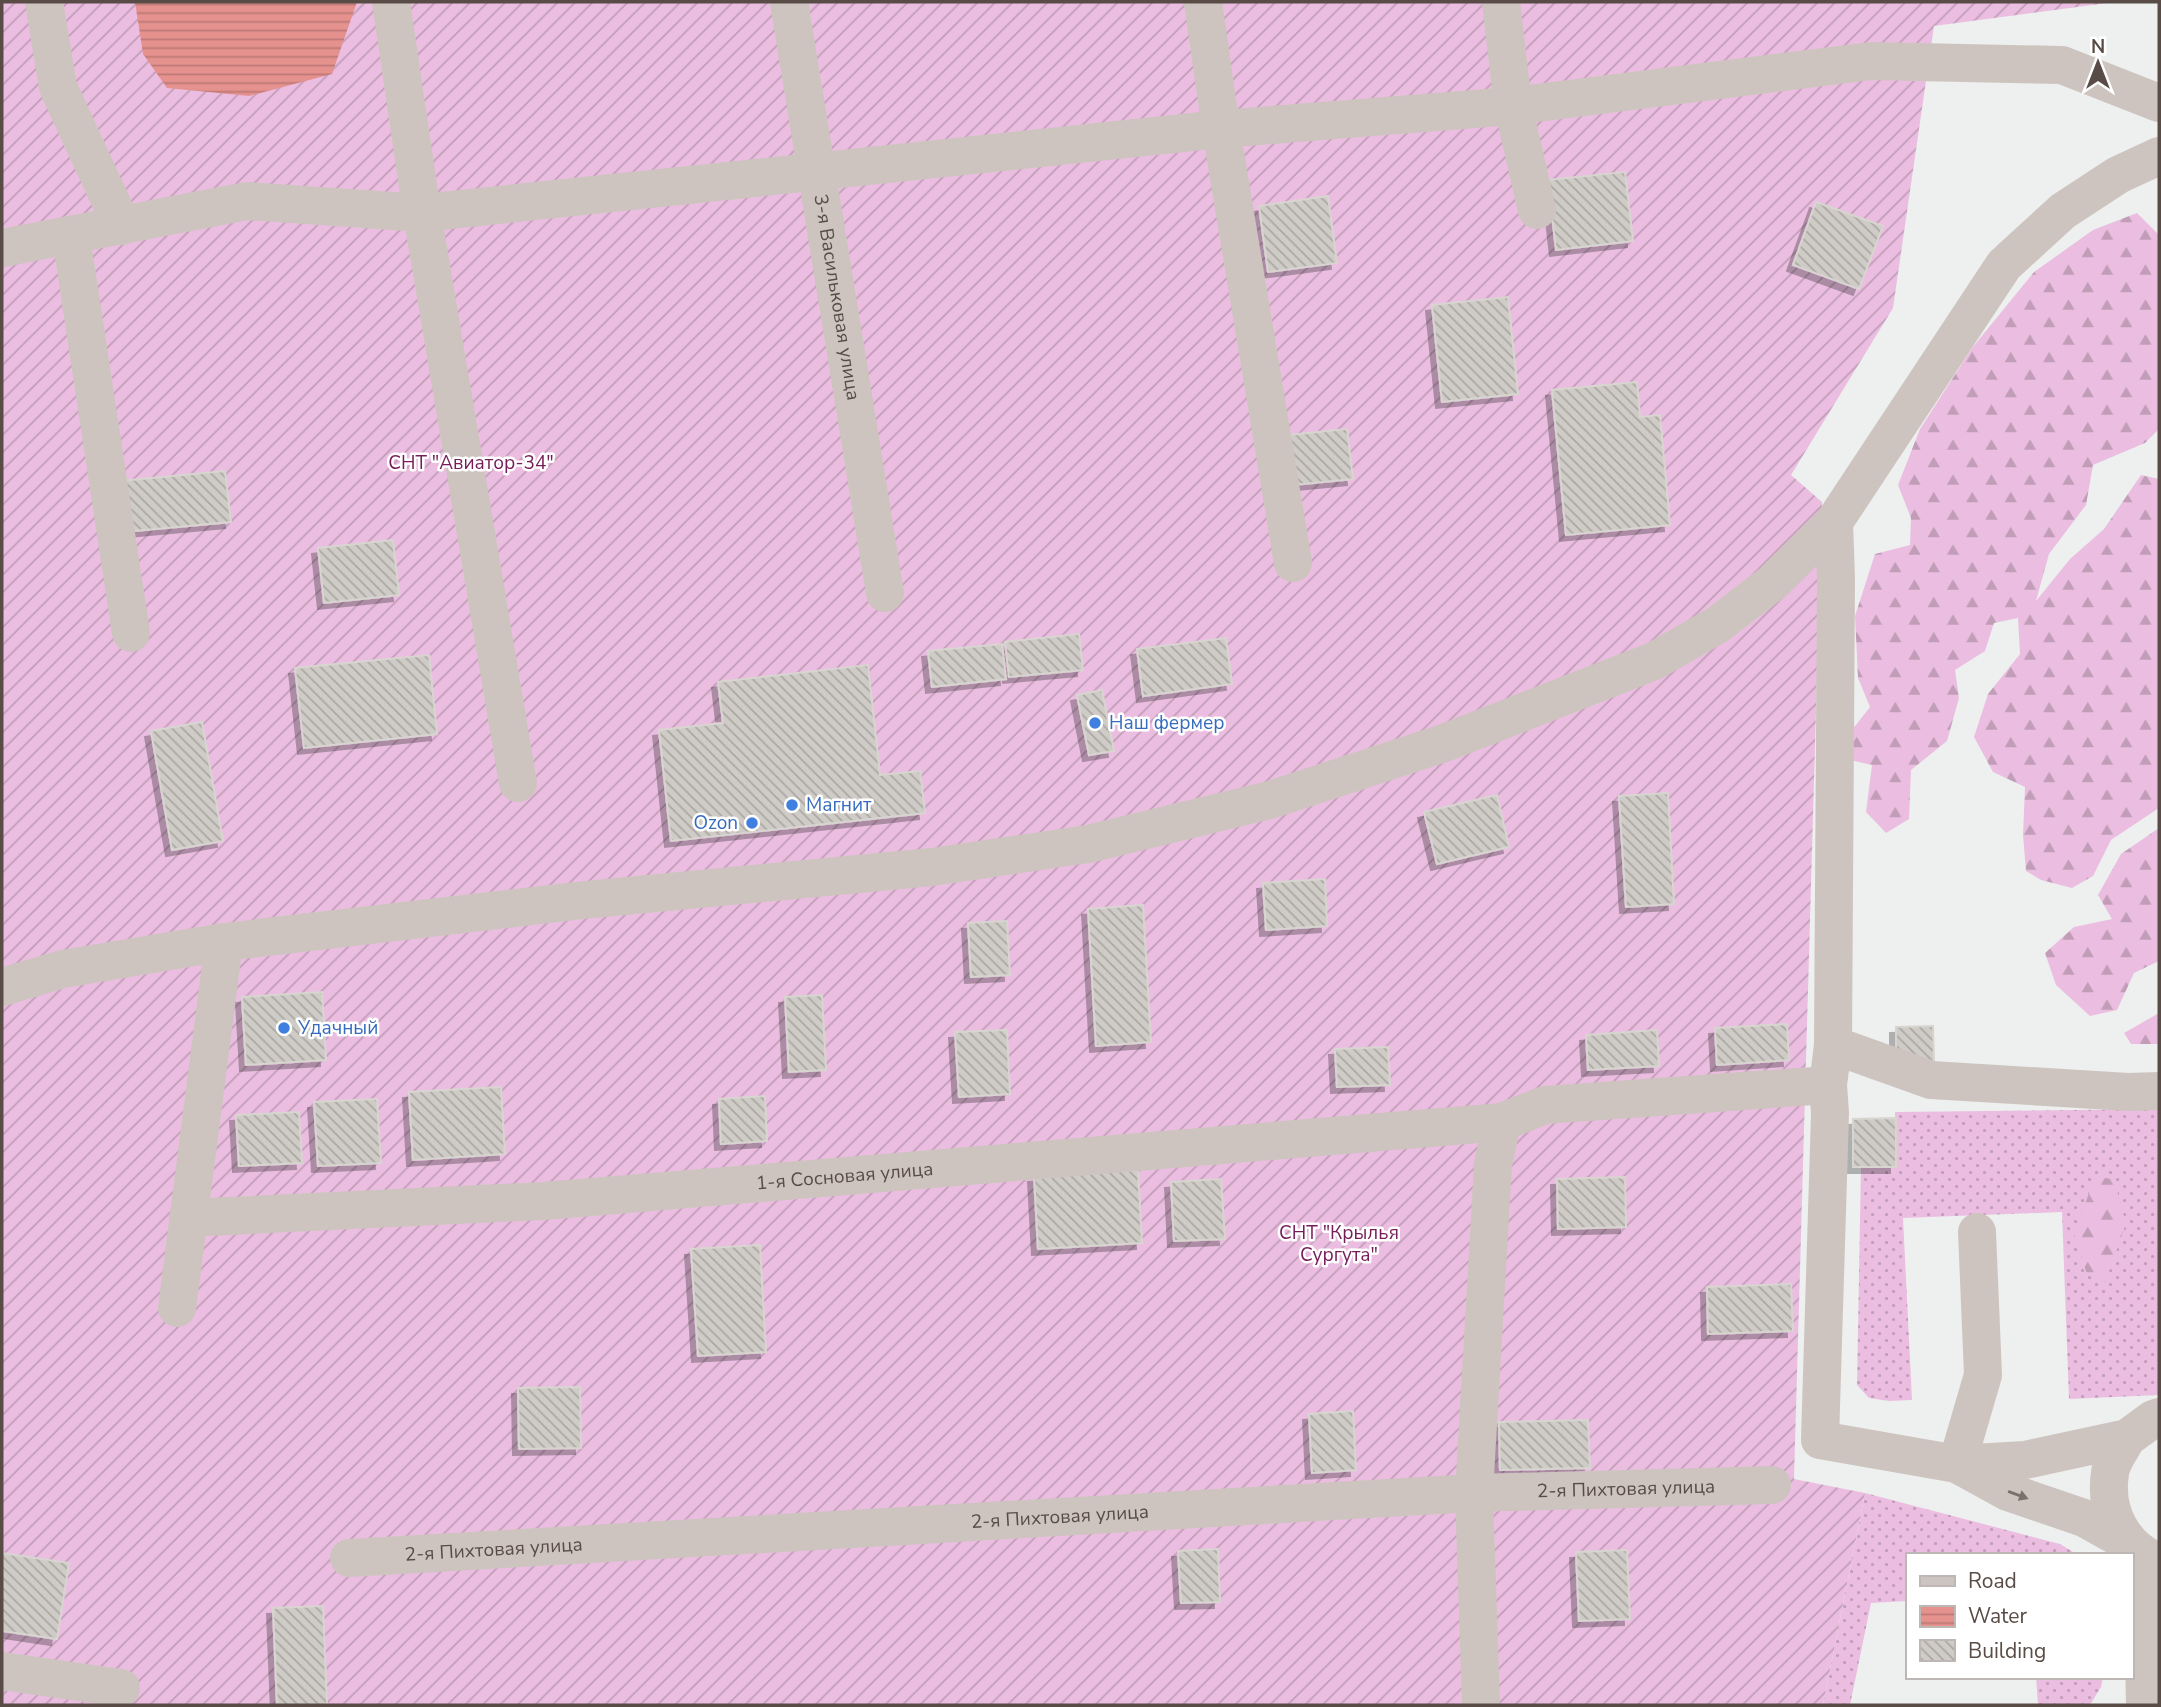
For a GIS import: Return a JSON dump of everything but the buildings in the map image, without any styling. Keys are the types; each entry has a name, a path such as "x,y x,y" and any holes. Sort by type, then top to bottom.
{"street":[{"path":"44,2 58,87 122,226"},
{"path":"391,2 422,213 518,783"},
{"name":"3-я Васильковая улица","path":"789,2 885,593"},
{"path":"1203,2 1221,129 1293,564"},
{"path":"1501,2 1513,106 1537,211"},
{"path":"2,248 247,201 422,213 1221,129 1513,106 1871,61 2062,65 2159,103"},
{"path":"2,987 63,969 224,943 584,900 932,867 1088,844 1270,800 1444,743 1654,661 1717,625 1772,583 1834,522 2004,265 2063,211 2118,175 2159,156"},
{"path":"71,236 131,633"},
{"path":"1834,522 1836,579 1833,1045 1828,1085 1830,1113 1820,1440 1957,1464 2025,1460 2127,1438 2159,1417"},
{"path":"177,1308 224,943"},
{"path":"1833,1045 1931,1080 2159,1091"},
{"name":"1-я Сосновая улица","path":"188,1218 543,1201 1502,1122 1545,1105 1828,1085"},
{"path":"1480,1705 1474,1493 1493,1165 1502,1122"},
{"path":"1957,1464 1983,1375 1978,1232"},
{"path":"2127,1438 2110,1471 2110,1509 2143,1553 2142,1701"},
{"path":"1957,1464 2008,1492 2084,1518 2143,1553"},
{"name":"2-я Пихтовая улица","path":"349,1558 1474,1493 1772,1485"},
{"path":"2,1671 121,1688"}],"green space":[{"path":"2,2 2115,2 1934,26 1893,308 1791,475 1822,502 1794,1479 1865,1493 1823,1705 2,1705"},
{"path":"2137,213 2159,235 2159,429 2145,443 2093,465 2086,505 2049,554 2036,601 2070,559 2104,529 2141,475 2159,479 2159,808 2111,840 2093,876 2072,888 2041,880 2026,871 2023,835 2025,787 1993,772 1974,737 1988,694 2020,654 2018,618 1994,623 1985,651 1955,670 1959,698 1947,741 1911,770 1909,819 1886,833 1866,812 1872,765 1850,760 1848,735 1870,707 1858,678 1855,616 1875,554 1910,545 1911,518 1898,485 1920,429 1972,348 2034,272 2093,230"},
{"path":"2159,828 2159,961 2134,973 2117,1010 2090,1016 2056,985 2045,953 2074,927 2112,919 2098,895 2121,854"},
{"path":"2159,1013 2159,1044 2131,1044 2124,1033"},
{"path":"2159,1109 2159,1395 2069,1399 2062,1212 1903,1218 1912,1400 1869,1398 1857,1385 1861,1167 1896,1167 1895,1112"},
{"path":"2095,1177 2114,1179 2126,1224 2105,1283 2087,1274 2074,1234"},
{"path":"1865,1493 2060,1544 2075,1553 1906,1553 1906,1601 1871,1603 1850,1705 1823,1705"},
{"path":"2036,1679 2103,1679 2090,1705 2038,1705"}],"water":[{"path":"135,2 357,2 332,74 249,96 167,88 143,54"}],"place":[{"name":"Наш фермер","path":"1095,723"},
{"name":"Магнит","path":"792,805"},
{"name":"Ozon","path":"752,823"},
{"name":"Удачный","path":"284,1028"}],"park label":[{"name":"СНТ \"Авиатор-34\"","path":"471,463"},
{"name":"CНТ \"Крылья Сургута\"","path":"1339,1244"}]}
